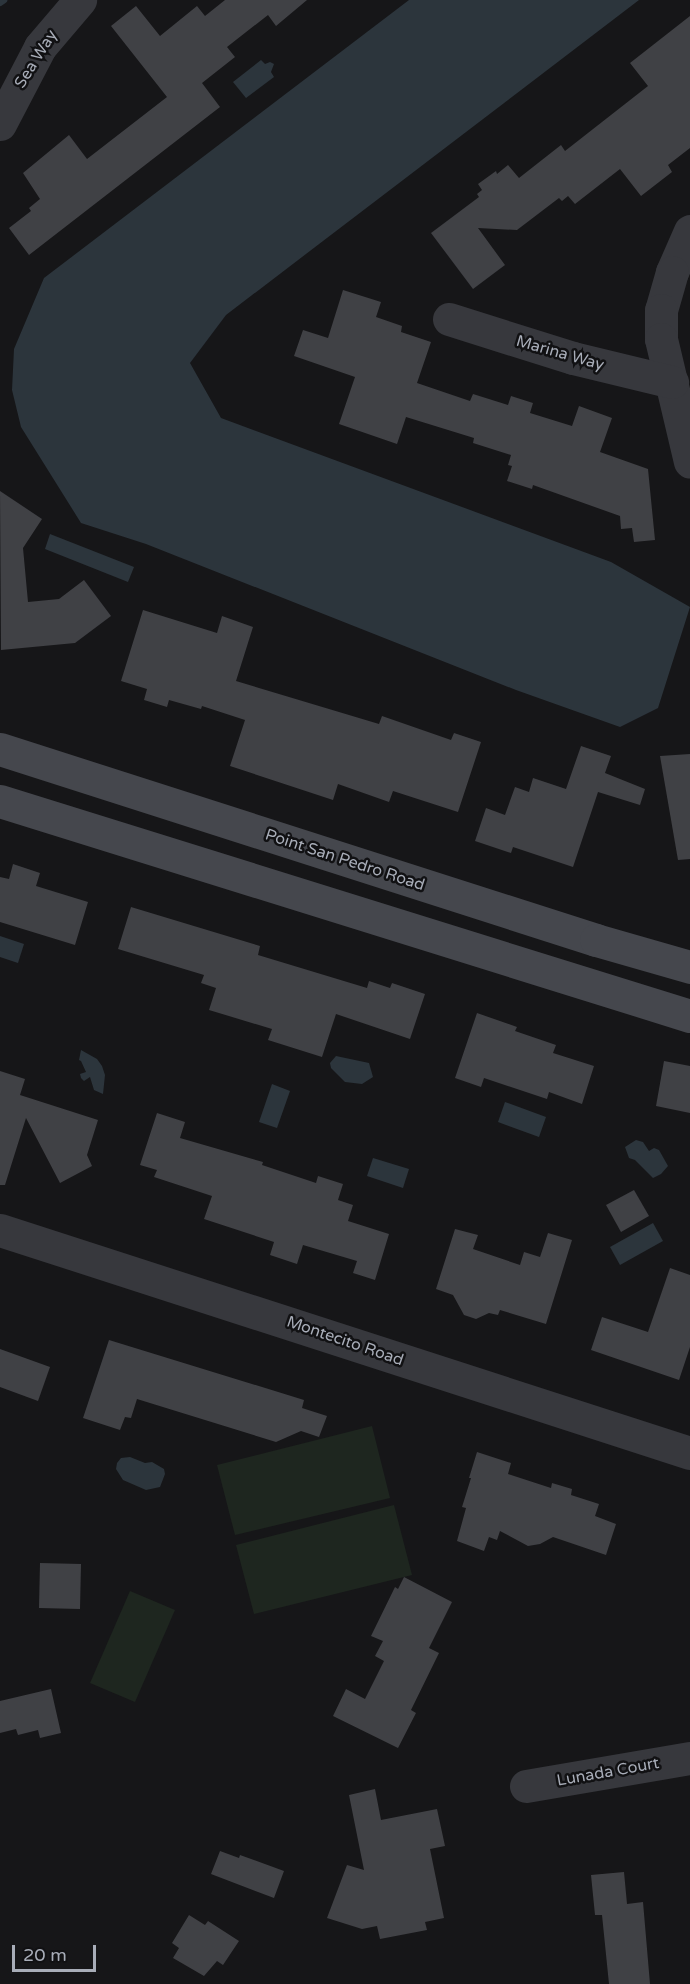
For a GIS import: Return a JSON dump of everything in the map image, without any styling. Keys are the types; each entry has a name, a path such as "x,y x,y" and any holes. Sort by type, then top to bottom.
{"main road":[{"name":"Point San Pedro Road","path":"0,749 690,968"},
{"path":"0,801 690,1016"}],"street":[{"name":"Sea Way","path":"0,124 40,47 80,0"},
{"path":"690,231 672,272 661,310 661,339 690,462"},
{"name":"Marina Way","path":"449,319 573,358 672,382"},
{"name":"Montecito Road","path":"0,1230 690,1453"},
{"name":"Lunada Court","path":"526,1786 690,1758"}],"shaded area":[{"path":"409,0 639,0 226,315 190,363 221,418 611,562 690,607 658,708 620,727 516,690 146,544 81,523 21,427 12,390 14,349 44,278"},
{"path":"261,60 265,64 270,62 274,64 271,72 274,77 246,98 233,82"},
{"path":"50,534 134,567 128,582 45,549"},
{"path":"0,936 24,944 18,963 0,957"},
{"path":"81,1050 97,1059 102,1066 105,1075 103,1094 94,1090 90,1077 84,1081 81,1078 80,1074 86,1072 79,1060"},
{"path":"336,1056 369,1063 373,1077 362,1084 345,1082 331,1068 330,1063"},
{"path":"272,1084 290,1091 277,1128 259,1122"},
{"path":"505,1102 546,1117 539,1137 498,1122"},
{"path":"636,1140 643,1142 649,1151 654,1148 659,1150 668,1166 661,1174 653,1178 635,1160 629,1158 625,1147"},
{"path":"373,1158 409,1169 403,1188 367,1176"},
{"path":"653,1223 663,1241 620,1265 610,1247"},
{"path":"372,1426 390,1498 235,1535 217,1465"},
{"path":"130,1457 145,1463 152,1462 164,1469 165,1474 160,1487 146,1490 123,1480 116,1469 117,1463 121,1458"},
{"path":"394,1505 412,1575 254,1614 236,1545"},
{"path":"130,1591 175,1610 135,1702 90,1683"}],"building":[{"path":"225,0 307,0 276,26 268,15 227,47 235,57 202,83 220,107 29,255 9,228 31,211 29,208 40,199 23,173 69,135 87,159 167,97 111,26 136,6 160,36 197,6 205,16"},
{"path":"690,16 690,148 668,165 672,172 641,196 620,169 575,204 568,196 562,201 559,198 517,230 478,228 505,265 473,289 431,233 479,197 477,194 482,190 478,184 496,171 497,174 508,165 519,178 561,145 565,151 648,86 630,63"},
{"path":"343,290 381,302 376,317 402,326 401,332 431,342 417,383 470,401 473,394 508,405 511,396 533,403 530,413 572,426 579,406 612,418 600,452 648,469 655,540 634,542 632,528 621,529 620,516 533,485 532,489 507,481 512,466 508,465 511,455 473,443 474,438 406,417 397,444 339,424 355,377 294,356 303,330 328,338"},
{"path":"0,491 42,519 23,548 28,602 59,599 84,580 111,616 75,643 1,650"},
{"path":"143,610 217,633 222,616 253,627 236,681 379,724 382,716 451,740 454,733 481,742 458,812 393,791 389,802 338,784 333,800 230,766 245,720 202,706 201,709 169,700 167,707 144,700 147,689 121,681"},
{"path":"581,746 611,756 605,773 645,789 640,805 598,792 573,867 513,847 511,853 475,841 486,808 505,815 515,787 529,792 533,778 566,789"},
{"path":"690,754 690,859 678,860 660,756"},
{"path":"13,864 40,873 36,886 88,902 75,945 0,922 0,877 9,879"},
{"path":"131,907 260,946 258,955 367,988 369,981 390,988 392,983 425,994 410,1039 336,1014 322,1057 268,1040 272,1029 209,1010 216,988 201,983 204,975 118,949"},
{"path":"477,1013 517,1027 515,1031 556,1045 553,1053 594,1066 582,1104 549,1092 547,1099 484,1078 481,1087 455,1078"},
{"path":"664,1061 690,1066 690,1113 656,1106"},
{"path":"0,1071 25,1079 20,1095 98,1120 87,1155 92,1166 60,1183 26,1118 5,1185 0,1185"},
{"path":"157,1113 185,1122 180,1138 263,1162 262,1165 316,1183 318,1176 343,1184 338,1200 353,1205 348,1221 389,1234 375,1280 353,1273 357,1261 303,1245 297,1264 270,1255 274,1242 204,1219 212,1196 154,1177 157,1170 140,1165"},
{"path":"634,1190 649,1216 621,1232 606,1205"},
{"path":"455,1229 478,1235 473,1249 520,1265 524,1252 540,1257 548,1233 572,1240 546,1324 500,1310 498,1315 489,1313 476,1319 464,1315 453,1295 436,1289"},
{"path":"670,1268 690,1275 690,1347 679,1380 591,1350 602,1317 648,1332"},
{"path":"109,1340 304,1400 302,1408 327,1416 319,1437 301,1431 276,1442 137,1399 131,1418 125,1417 120,1430 83,1418"},
{"path":"0,1349 50,1367 38,1401 0,1387"},
{"path":"477,1452 511,1463 508,1474 551,1488 552,1483 572,1489 571,1495 599,1504 595,1516 616,1524 606,1555 553,1537 540,1544 528,1546 500,1531 497,1540 489,1537 484,1551 457,1541 466,1508 462,1507"},
{"path":"40,1563 81,1564 80,1609 39,1608"},
{"path":"404,1577 452,1602 429,1648 439,1653 411,1710 416,1713 398,1748 333,1716 346,1689 365,1699 384,1661 375,1656 383,1641 371,1636 395,1587 398,1589"},
{"path":"51,1689 61,1733 40,1738 38,1730 18,1735 16,1729 0,1733 0,1701"},
{"path":"375,1789 381,1820 437,1809 445,1846 430,1849 444,1918 425,1922 427,1930 380,1939 377,1926 362,1929 327,1918 347,1865 364,1870 349,1795"},
{"path":"220,1851 239,1858 240,1855 284,1871 274,1898 211,1874"},
{"path":"624,1872 627,1904 643,1902 650,1984 609,1984 602,1915 595,1915 591,1875"},
{"path":"189,1915 205,1925 208,1921 239,1941 223,1965 217,1961 204,1976 173,1958 179,1948 172,1943"}]}
